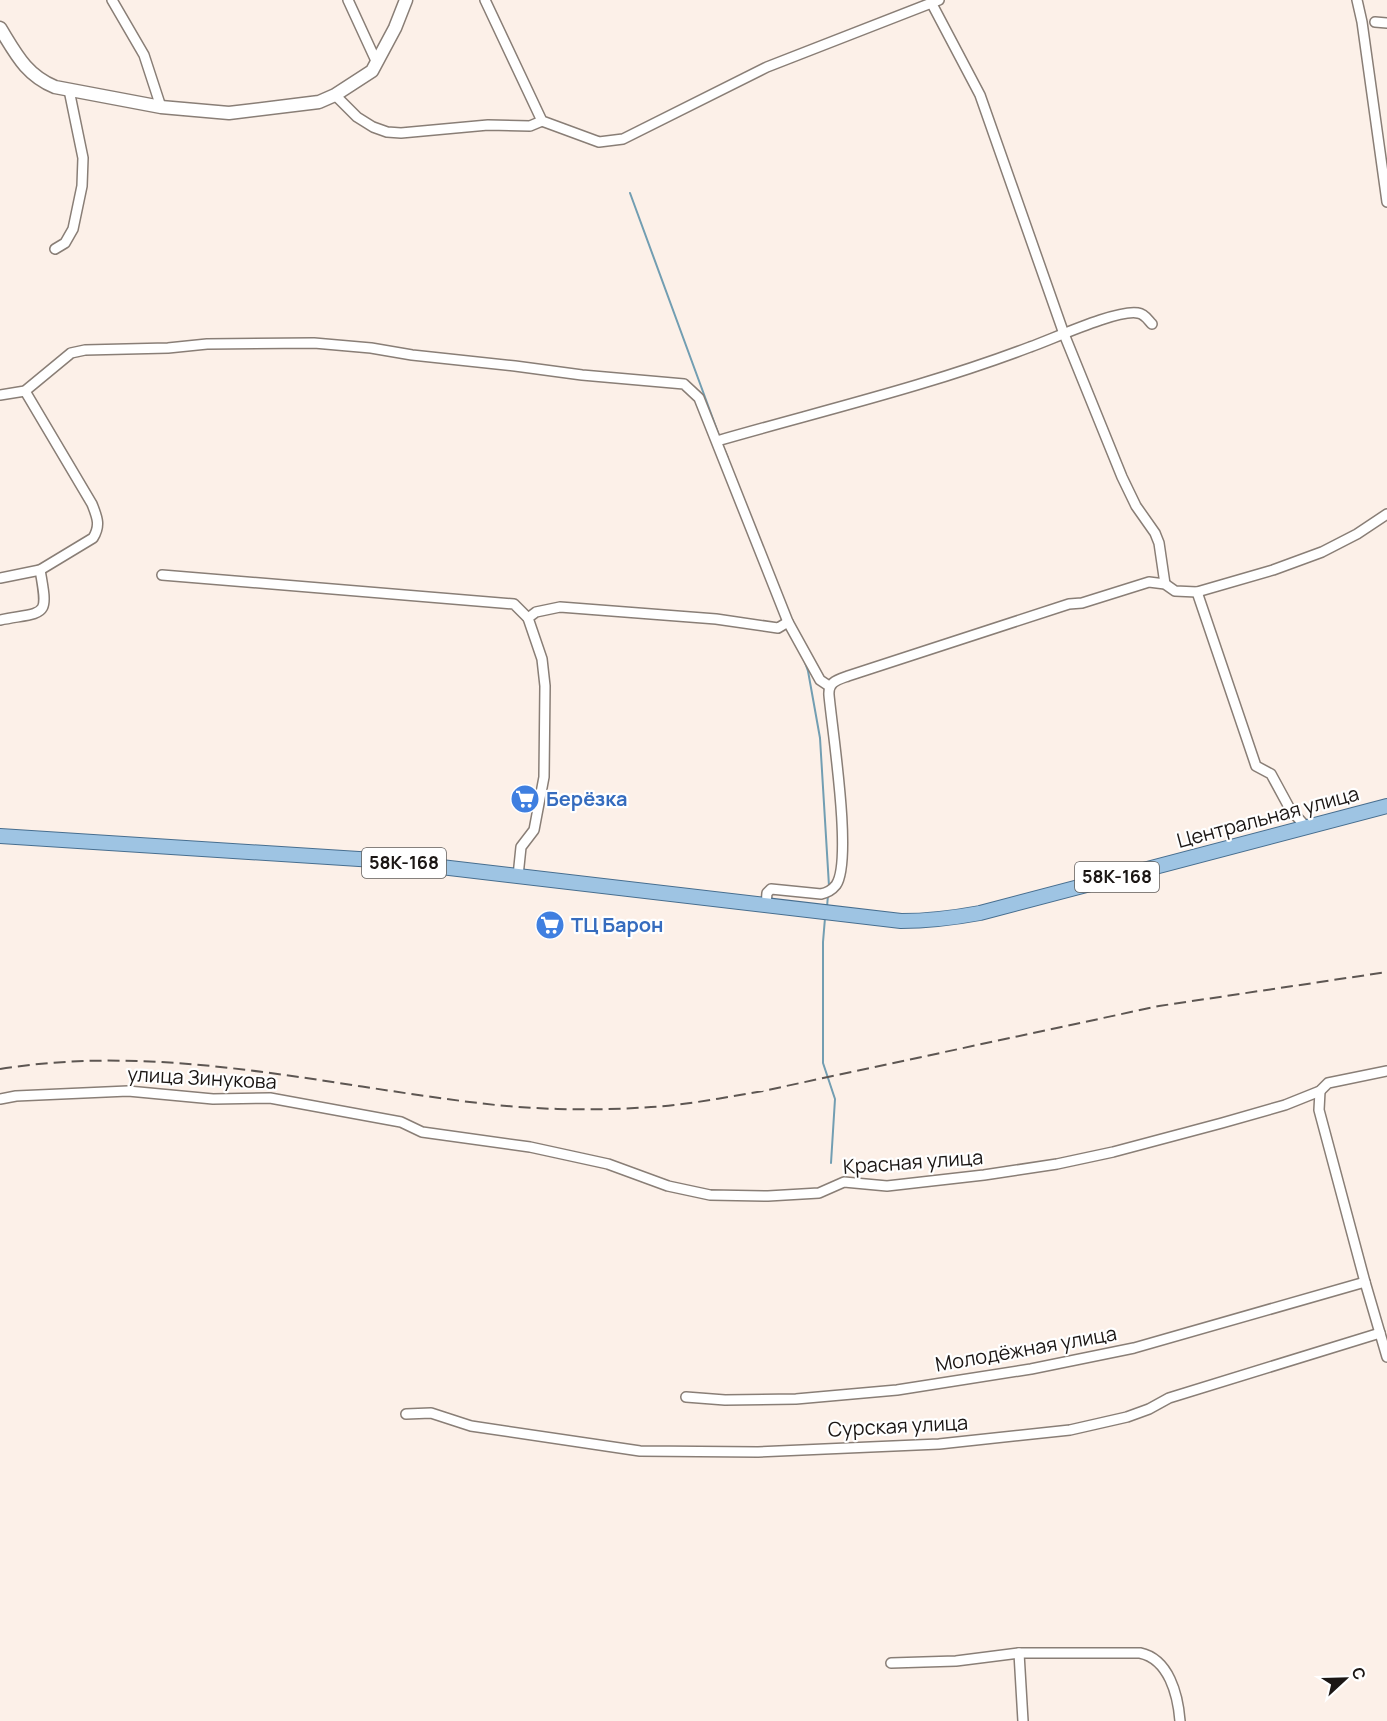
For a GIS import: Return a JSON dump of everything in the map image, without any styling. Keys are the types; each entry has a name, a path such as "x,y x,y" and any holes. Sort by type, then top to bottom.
{"main road":[{"name":"Центральная улица","path":"766,905 901,921 949,919 1387,806"},
{"name":"58К-168","path":"0,836 390,861 766,905"}],"street":[{"path":"112,0 144,55 161,107"},
{"path":"348,0 377,63"},
{"path":"0,28 24,66 39,81 55,87 161,107 229,113 319,102 335,95 372,71 395,28 406,0"},
{"path":"485,0 542,121"},
{"path":"1357,0 1387,201"},
{"path":"335,95 357,117 387,132 401,133 488,125 530,126 542,121 599,142 623,139 767,67 935,2 980,95 1064,334 1131,496 1159,543 1165,584"},
{"path":"1375,22 1387,22"},
{"path":"55,249 65,243 73,229 82,186 83,158 69,90"},
{"path":"717,441 991,362 1126,313 1138,313 1152,324"},
{"path":"0,395 25,391 70,353 207,344 337,345 582,375 684,384 699,398 788,622 820,680 829,686"},
{"path":"0,578 40,570 93,538 99,521 92,504 25,391"},
{"path":"829,686 848,676 1069,604 1082,603 1149,582 1165,584 1175,591 1197,592 1273,570 1322,552 1365,530 1387,514"},
{"path":"0,620 42,610 45,597 40,570"},
{"path":"162,575 514,604 528,618 542,659 545,686 544,777 534,830 521,847 518,876"},
{"path":"1197,592 1256,766 1271,774 1283,799 1307,828"},
{"path":"528,618 536,612 560,607 716,619 778,628 788,622"},
{"path":"766,905 767,893 771,889 820,894 828,892 837,884 843,843 829,686"},
{"name":"Красная улица","path":"401,1122 422,1132 530,1147 608,1164 668,1186 710,1195 768,1197 819,1193 844,1182 887,1186 1057,1164 1113,1152 1222,1123 1285,1105 1320,1091 1328,1083 1387,1071"},
{"name":"улица Зинукова","path":"0,1099 16,1096 128,1091 213,1099 270,1098 401,1122"},
{"path":"1320,1091 1319,1110 1387,1358"},
{"name":"Молодёжная улица","path":"686,1397 725,1400 796,1399 897,1390 1031,1369 1134,1348 1232,1322 1365,1282"},
{"name":"Сурская улица","path":"406,1414 430,1413 471,1426 640,1451 758,1452 939,1443 1070,1430 1127,1417 1169,1398 1380,1333"},
{"path":"1019,1653 1023,1721"},
{"path":"891,1663 956,1661 1019,1653 1140,1653 1151,1656 1163,1667 1172,1683 1180,1721"}],"waterway":[{"path":"630,193 720,438"},
{"path":"722,444 728,458"},
{"path":"803,657 808,671 820,738 829,886"},
{"path":"827,907 828,895"},
{"path":"825,918 823,1063 835,1099 831,1163"}],"railway":[{"path":"0,1069 60,1062 180,1063 240,1069 499,1105 564,1109 651,1107 693,1103 763,1091 1159,1006 1387,972"}],"place":[{"name":"Берёзка","path":"525,799"},
{"name":"ТЦ Барон","path":"550,925"}]}
